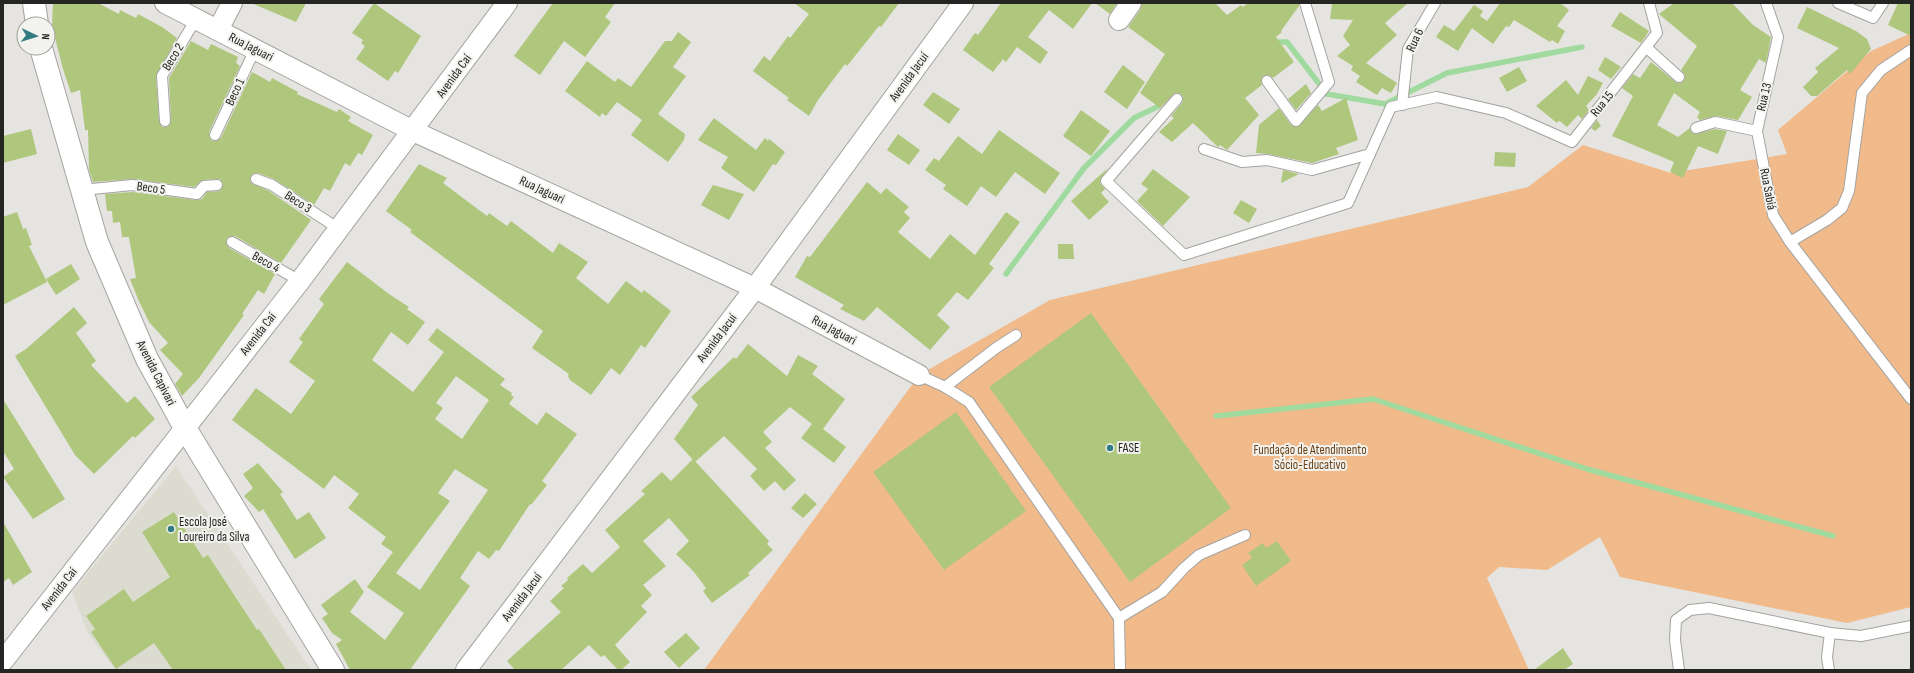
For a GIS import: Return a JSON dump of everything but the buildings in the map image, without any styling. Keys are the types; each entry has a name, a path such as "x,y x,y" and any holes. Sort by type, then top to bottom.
{"street":[{"path":"34,3 36,16"},
{"name":"Rua Jaguari","path":"165,3 413,131 755,288 919,375"},
{"path":"218,30 232,3"},
{"name":"Avenida Caí","path":"3,661 300,281 507,3"},
{"name":"Avenida Jacuí","path":"466,670 755,288 963,3"},
{"path":"1119,20 1131,3"},
{"name":"Avenida Capivari","path":"43,56 97,242 147,359 185,428 333,670"}],"lane":[{"path":"1267,81 1296,121 1329,82 1305,3"},
{"name":"Rua 6","path":"1402,105 1408,49 1435,3"},
{"name":"Rua 15","path":"1402,105 1437,97 1506,113 1572,142 1647,48 1657,33 1649,3"},
{"name":"Rua 13","path":"1757,131 1778,37 1766,3"},
{"path":"1838,3 1873,18 1883,3"},
{"name":"Beco 2","path":"165,121 162,76 196,19"},
{"path":"1647,48 1679,78"},
{"name":"Beco 1","path":"215,135 255,49"},
{"path":"1790,242 1827,220 1842,208 1850,191 1862,93 1880,70 1911,50"},
{"path":"1177,99 1106,181 1184,255 1348,203 1391,107 1402,105"},
{"path":"1696,128 1714,122 1757,131"},
{"name":"Rua Sabiá","path":"1757,131 1773,215 1790,242 1911,399"},
{"path":"1204,149 1242,162 1267,160 1312,170 1370,154"},
{"name":"Beco 3","path":"256,179 272,185 339,229"},
{"name":"Beco 5","path":"82,190 132,185 197,194 204,186 217,185"},
{"name":"Beco 4","path":"232,242 300,281"},
{"path":"945,387 996,348 1016,336"},
{"path":"919,375 945,387 969,402 1119,618 1120,670"},
{"path":"1119,618 1162,592 1184,568 1199,555 1245,535"},
{"path":"1679,670 1675,640 1676,620 1690,610 1709,608 1830,633 1861,636 1911,626"},
{"path":"1829,670 1827,657 1830,633"}],"shaded area":[{"name":"Escola José Loureiro da Silva","path":"176,466 311,670 115,670 88,633 72,592"}],"green space":[{"name":"Fundação de Atendimento Sócio-Educativo","path":"1911,33 1911,607 1847,623 1620,577 1600,537 1547,570 1499,567 1487,578 1529,670 704,670 919,375 1050,300 1528,187 1583,145 1671,173 1787,154 1778,130 1871,51"}],"waterway":[{"path":"1273,42 1287,42 1327,94 1385,104 1447,73 1582,47"},
{"path":"1006,274 1084,168 1134,118 1157,107 1162,101"},
{"path":"1216,416 1373,399 1587,469 1833,536"}],"place":[{"name":"FASE","path":"1110,448"},
{"name":"Escola José Loureiro da Silva","path":"171,529"}]}
